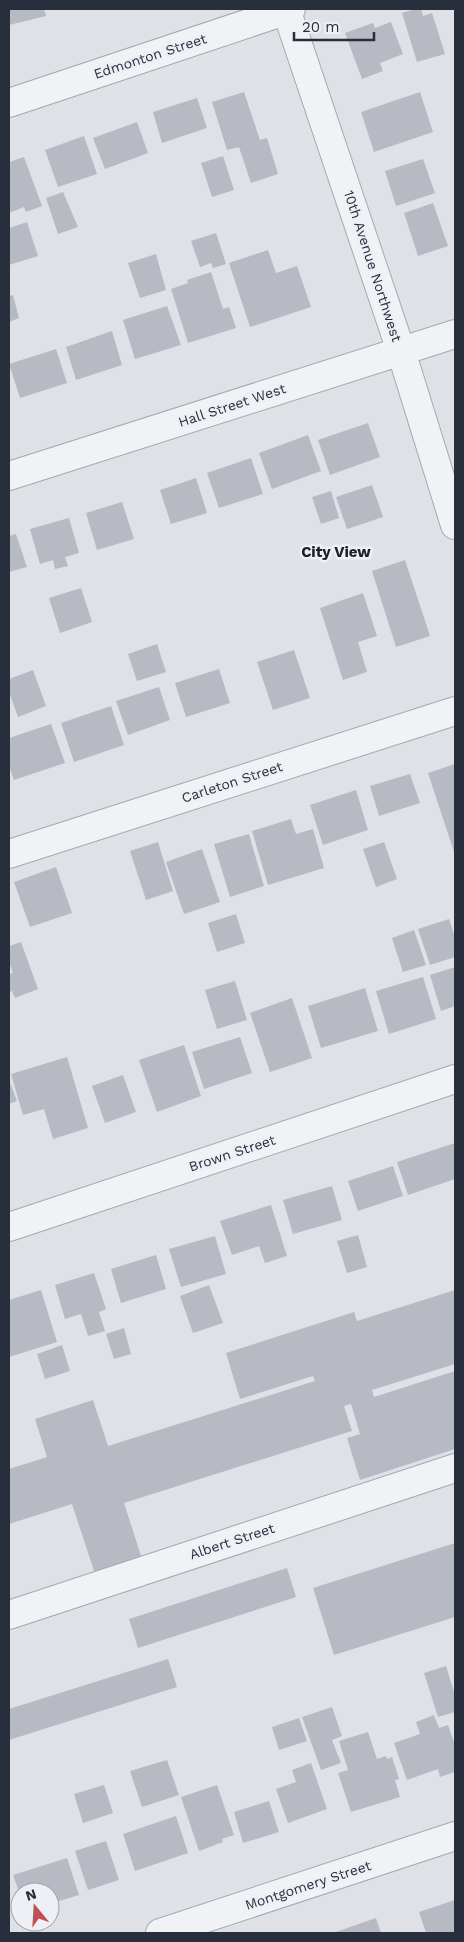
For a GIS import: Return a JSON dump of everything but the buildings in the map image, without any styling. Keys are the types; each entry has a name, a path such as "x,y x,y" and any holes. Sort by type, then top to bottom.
{"street":[{"name":"Edmonton Street","path":"9,103 288,9"},
{"name":"10th Avenue Northwest","path":"288,9 401,351 455,525"},
{"name":"Hall Street West","path":"9,476 455,334"},
{"name":"Carleton Street","path":"9,854 455,711"},
{"name":"Brown Street","path":"9,1226 455,1079"},
{"name":"Albert Street","path":"9,1615 455,1468"},
{"name":"Montgomery Street","path":"160,1933 455,1836"}],"district":[{"name":"City View","path":"336,552"}]}
